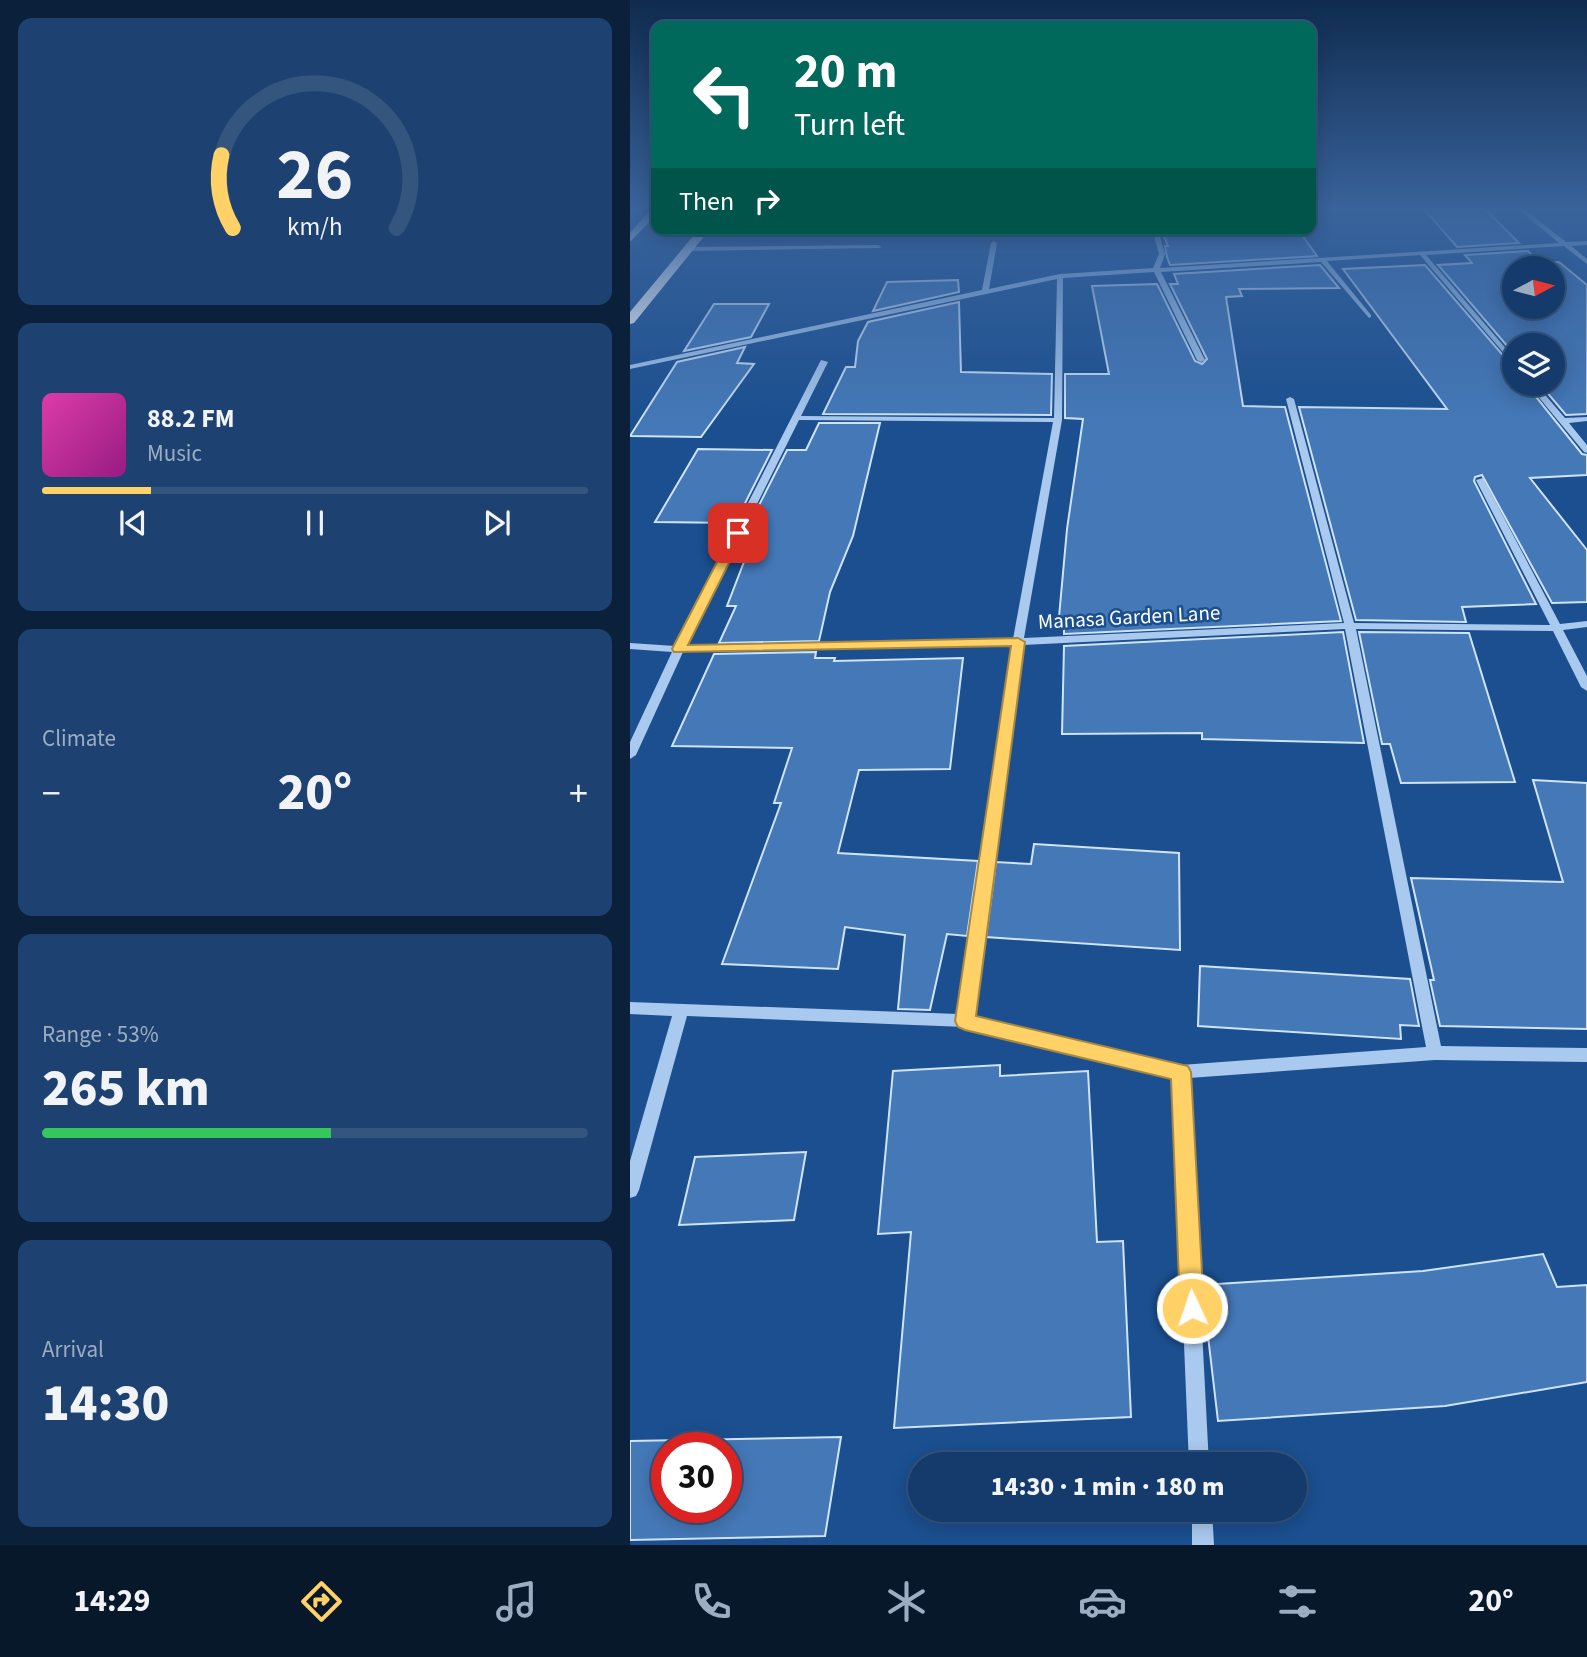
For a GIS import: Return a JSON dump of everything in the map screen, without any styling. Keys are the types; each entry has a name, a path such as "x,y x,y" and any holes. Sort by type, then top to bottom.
{"highway":[{"path":"630,320 661,281"}],"street":[{"path":"985,290 987,281"},
{"path":"630,367 1033,281"},
{"path":"965,1021 1018,642 1058,420 1060,281"},
{"path":"1162,281 1201,360"},
{"path":"1340,281 1369,316"},
{"path":"1445,281 1502,349"},
{"path":"630,755 679,649 824,362"},
{"path":"1542,396 1587,450"},
{"path":"1290,399 1350,626 1434,1053"},
{"path":"797,418 1058,420"},
{"path":"1562,421 1587,419"},
{"path":"1480,480 1587,687"},
{"name":"Manasa Garden Lane","path":"630,646 679,649 1018,642 1350,626 1555,628 1587,625"},
{"path":"630,1008 965,1021 1181,1072 1434,1053 1587,1055"},
{"path":"630,1190 681,1010"},
{"path":"1181,1072 1198,1452"},
{"path":"1202,1522 1203,1545"}],"building":[{"path":"958,281 959,292 873,311 887,282"},
{"path":"1177,281 1333,281 1339,288 1239,289 1242,296 1226,297 1243,406 1285,407 1341,621 1064,634 1064,617 1059,617 1067,529 1083,419 1065,418 1065,374 1109,374 1092,286 1157,284 1195,361 1202,364 1207,359 1170,284 1178,284"},
{"path":"1352,281 1439,281 1502,354 1502,396 1535,396 1582,454 1587,455 1587,475 1530,478 1587,550 1587,602 1552,603 1482,475 1475,477 1474,481 1536,604 1462,607 1466,622 1356,620 1299,407 1447,409"},
{"path":"1452,281 1502,281 1502,319 1565,319 1565,281 1582,281 1587,285 1587,414 1566,415 1550,396 1565,396 1565,333 1502,333 1502,340"},
{"path":"959,302 961,372 1052,374 1051,415 823,414 846,367 855,367 858,341 868,322"},
{"path":"714,304 769,304 751,337 684,351"},
{"path":"745,347 737,363 754,364 701,437 630,436 677,362"},
{"path":"819,423 880,423 853,536 830,592 819,641 719,643 736,606 727,606 759,523 750,523 787,450 806,450"},
{"path":"698,449 772,450 735,523 655,522"},
{"path":"1343,632 1364,743 1202,739 1202,733 1062,734 1064,646"},
{"path":"1359,632 1469,633 1515,782 1401,783 1390,744 1382,744"},
{"path":"816,652 815,658 835,658 834,661 963,658 950,769 859,770 838,853 978,861 967,936 947,934 930,1010 898,1009 905,935 845,927 838,969 722,964 781,803 774,803 792,748 672,746 714,654"},
{"path":"1533,780 1587,783 1587,1029 1440,1026 1430,980 1434,980 1411,878 1563,882"},
{"path":"1034,844 1179,853 1180,950 986,937 996,862 1031,864"},
{"path":"1200,966 1410,979 1419,1026 1400,1025 1401,1039 1198,1026"},
{"path":"1000,1065 1000,1076 1088,1071 1097,1242 1123,1241 1131,1417 894,1428 911,1232 878,1234 893,1071"},
{"path":"806,1152 794,1220 679,1225 695,1157"},
{"path":"1543,1254 1557,1287 1587,1285 1587,1382 1445,1406 1218,1421 1202,1285 1423,1271"},
{"path":"841,1437 825,1536 630,1540 630,1441 651,1441 651,1523 742,1523 742,1439"}],"route":[{"path":"738,533 679,649 1018,642 965,1021 1181,1072 1192,1308"}]}
